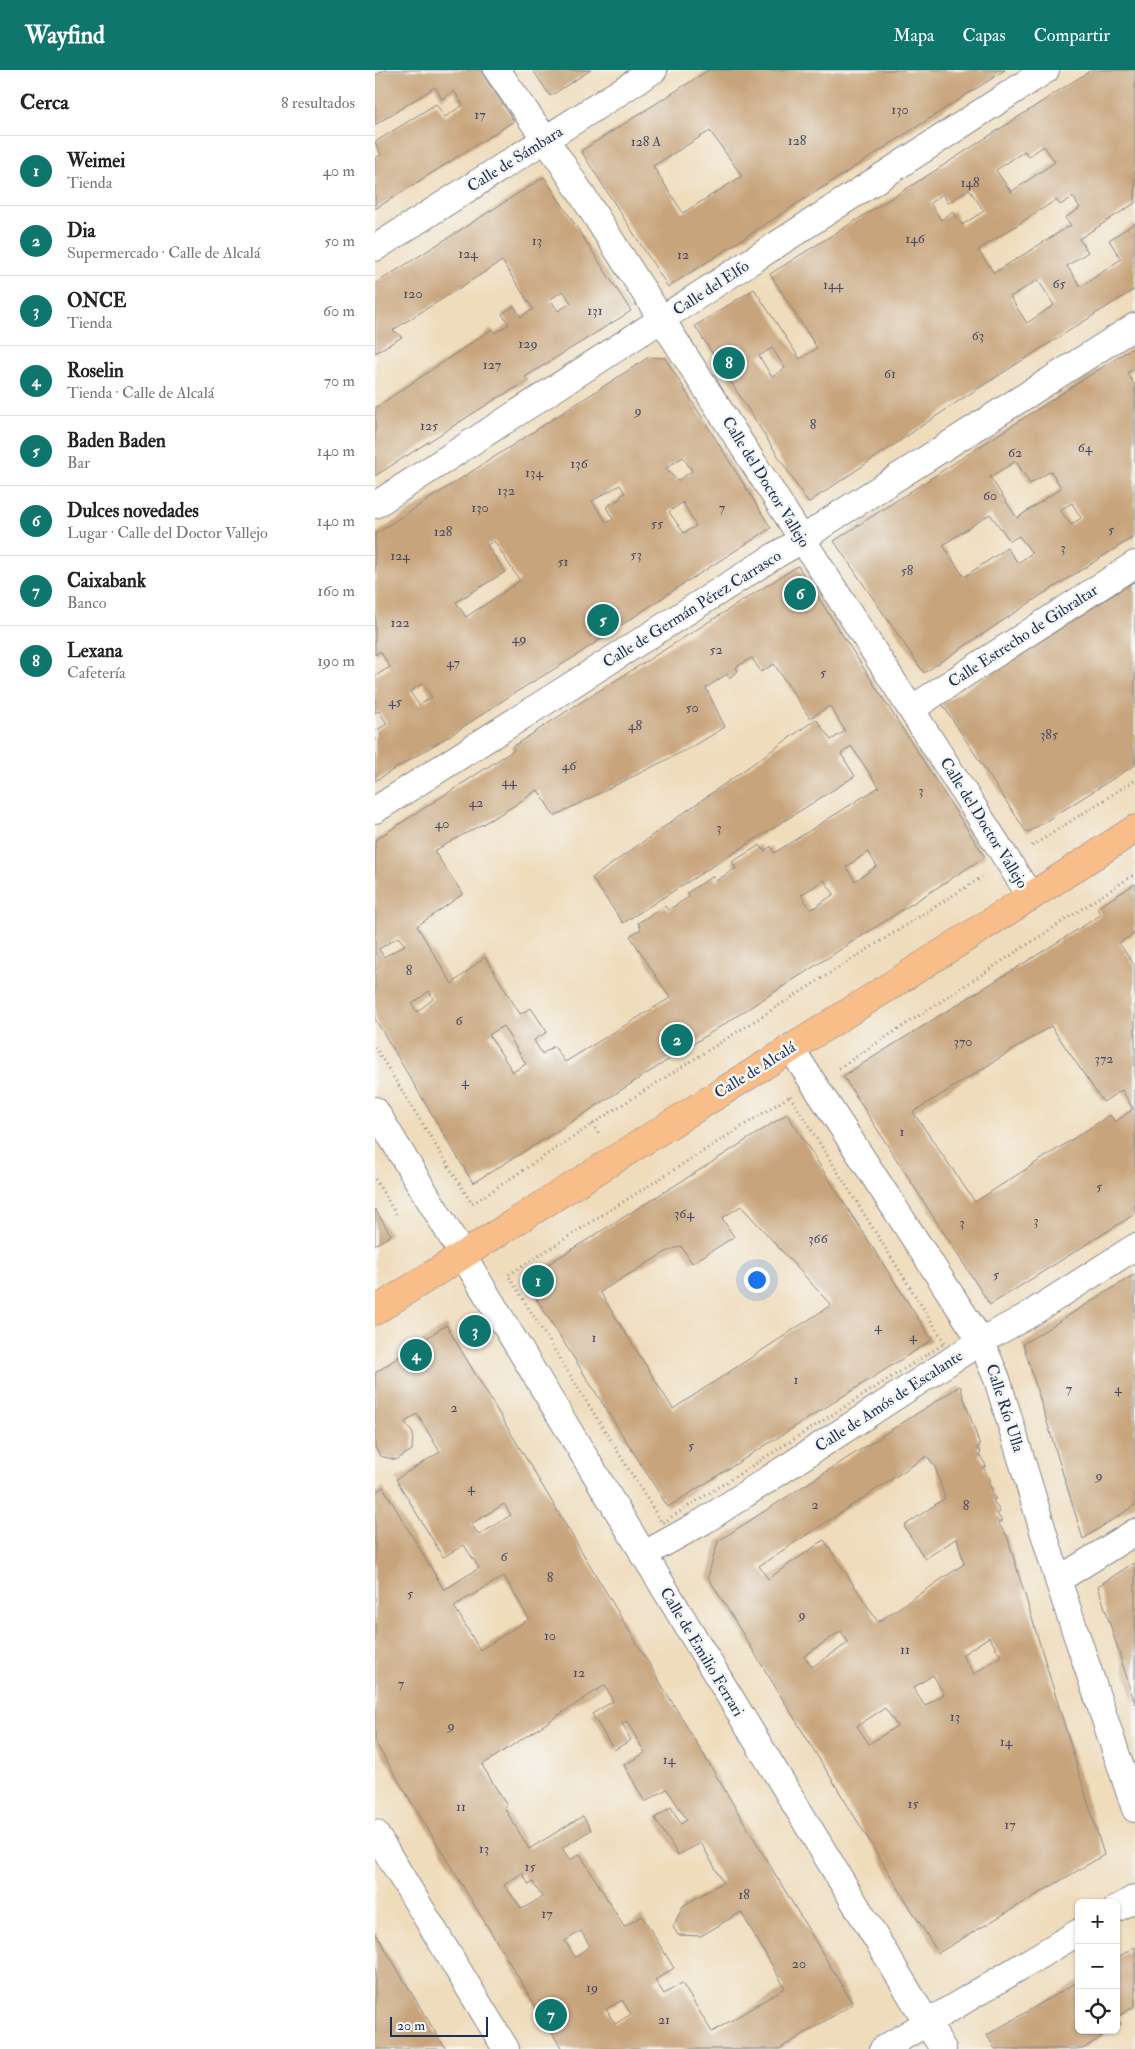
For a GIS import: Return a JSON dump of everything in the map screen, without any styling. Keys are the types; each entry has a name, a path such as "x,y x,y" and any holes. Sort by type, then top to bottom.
{"main road":[{"name":"Calle de Alcalá","path":"375,1311 790,1047 1031,897 1135,829"}],"street":[{"name":"Calle del Doctor Vallejo","path":"497,70 561,162 1031,897"},
{"name":"Calle de Sámbara","path":"375,248 654,70"},
{"name":"Calle del Elfo","path":"375,505 1046,70"},
{"name":"Calle de Germán Pérez Carrasco","path":"375,810 802,540 827,522 1135,326"},
{"name":"Calle Estrecho de Gibraltar","path":"912,710 1135,564"},
{"name":"Calle Río Ulla","path":"790,1047 981,1342 997,1379 1058,1580 1135,1809"},
{"name":"Calle de Emilio Ferrari","path":"375,1110 943,2049"},
{"name":"Calle de Amós de Escalante","path":"643,1555 704,1521 981,1342 1027,1316 1135,1247"},
{"path":"1058,1580 1135,1532"},
{"path":"375,1833 506,2049"},
{"path":"1120,1907 1135,1898"},
{"path":"883,2049 928,2024 1075,1934"}],"path":[{"path":"1045,837 1135,780"},
{"path":"375,1047 472,1204 617,1108 987,874"},
{"path":"839,1068 1135,874"},
{"path":"790,1096 945,1343 662,1523 508,1275 607,1210 790,1096"},
{"path":"375,1179 396,1214"}],"building":[{"path":"384,70 480,70 514,121 375,209 375,158 381,155 375,142 436,104 445,117 463,105 454,91 442,99 435,87 375,125 375,76"},
{"path":"533,70 591,70 550,96"},
{"path":"709,70 1005,70 668,287 581,151","holes":["710,131 742,176 683,213 653,166"]},
{"path":"1091,70 1135,70 1135,203 1079,239 1088,252 1067,266 1081,287 1121,259 1109,240 1135,223 1135,289 963,398 808,503 695,326 754,289 800,359 817,348 770,274","holes":["1044,146 1055,162 1011,192 996,170 1025,151 1028,157","969,189 984,211 962,225 953,211 941,220 930,203 943,194 948,203","1073,197 1080,208 1065,218 1071,225 994,273 978,250 1056,200 1060,205","1038,280 1054,305 1027,323 1010,297","772,348 785,368 772,377 759,356"]},
{"path":"544,177 631,311 525,377 528,381 494,400 375,476 375,408 492,329 495,333 509,324 502,314 514,306 521,317 533,309 502,261 393,330 402,337 375,353 375,284","holes":["563,291 571,303 558,311 550,299"]},
{"path":"1135,346 1135,368 1127,373 1135,385 1135,536 924,673 834,541","holes":["1016,461 1030,484 1051,471 1061,488 1017,518 990,477","1072,503 1081,518 1071,525 1060,510","990,514 1010,541 1019,536 1032,553 1018,563 1007,548 964,577 943,545"]},
{"path":"649,357 665,358 771,528 571,659 375,781 375,731 387,724 379,711 375,713 375,676 390,667 380,651 375,655 375,534","holes":["683,457 692,471 677,481 666,468","620,485 625,493 620,496 621,498 606,507 613,519 607,523 592,501","683,502 696,526 684,533 669,512","494,541 520,581 466,617 456,602 505,572 487,545","423,683 432,697 419,705 410,692"]},
{"path":"798,566 985,857 473,1183 375,1019 375,840 514,750 512,747","holes":["752,658 761,672 774,664 810,718 830,706 845,731 831,740 816,719 592,878 623,923 855,776 841,754 851,746 879,787 774,853 771,846 764,851 760,845 732,862 736,868 716,881 713,876 687,893 689,897 668,910 665,906 638,923 641,929 630,936 670,998 565,1062 554,1046 542,1054 534,1040 547,1032 531,1008 520,1014 485,957 452,984 417,926 463,894 434,851 504,812 538,790 554,816 694,746 725,727 706,688 727,674 729,678 738,671 736,667","868,852 877,866 855,881 846,867","824,880 834,894 811,910 801,895","398,937 405,945 384,957 379,949","429,991 433,999 417,1012 412,1004","503,1026 526,1064 513,1072 489,1035"]},
{"path":"1135,581 1135,765 1027,833 942,704"},
{"path":"1135,884 1135,933 1119,943 1135,966 1135,1214 990,1305 843,1076 1101,915 1097,908","holes":["1051,1026 1103,1102 1122,1090 1133,1109 1115,1122 1110,1115 975,1202 913,1112"]},
{"path":"787,1114 932,1340 668,1507 524,1279","holes":["741,1206 831,1305 673,1409 600,1292 664,1253 681,1246 692,1263 734,1237 722,1218"]},
{"path":"375,1209 391,1235 375,1245"},
{"path":"1135,1274 1135,1505 1083,1539 1023,1344"},
{"path":"446,1325 853,2004 779,2049 562,2049 375,1742 375,1493 383,1487 444,1590 479,1568 464,1545 443,1557 396,1479 440,1452 417,1414 405,1422 413,1434 412,1450 396,1460 380,1456 375,1447 375,1373","holes":["504,1504 511,1515 479,1535 471,1524","504,1576 529,1619 480,1650 454,1606","605,1685 613,1701 592,1714 614,1750 631,1740 622,1723 627,1721 645,1753 624,1765 645,1802 667,1789 687,1820 681,1824 671,1807 655,1818 678,1855 701,1843 723,1882 683,1906 673,1927 678,1935 701,1936 741,1912 785,1988 712,2032 682,1983 664,1994 655,1980 674,1968 642,1916 624,1927 580,1854 570,1860 562,1848 591,1830 583,1816 529,1849 504,1807 507,1806 482,1765","522,1873 529,1885 533,1882 542,1897 522,1909 504,1885","581,1931 590,1946 575,1957 565,1941","622,2000 631,2014 615,2024 606,2009"]},
{"path":"960,1386 980,1446 977,1447 981,1452 979,1455 986,1466 983,1467 990,1480 988,1482 993,1491 990,1492 996,1499 993,1500 1000,1512 997,1514 1002,1521 998,1523 1007,1536 1104,1855 938,1953 708,1577 718,1541","holes":["927,1456 935,1467 945,1498 904,1526 925,1559 957,1538 964,1564 878,1622 824,1540 768,1579 759,1566","841,1631 848,1643 812,1667 804,1656","989,1637 1001,1656 974,1674 962,1655","933,1675 944,1694 925,1706 913,1688","885,1708 897,1726 869,1744 857,1726"]},
{"path":"1135,1562 1135,1704 1098,1586"},
{"path":"375,1932 435,2032 446,2049 375,2049"},
{"path":"1135,1947 1135,2006 1120,2015 1120,1989 1120,1956"},
{"path":"1075,1983 1075,2034 1105,2034 1083,2049 995,2049 987,2035"}],"place":[{"name":"Lexana","path":"729,363"},
{"name":"Dulces novedades","path":"800,594"},
{"name":"Baden Baden","path":"603,620"},
{"name":"Dia","path":"677,1040"},
{"name":"Weimei","path":"538,1281"},
{"name":"ONCE","path":"475,1331"},
{"name":"Roselin","path":"416,1355"},
{"name":"Caixabank","path":"551,2015"}]}
